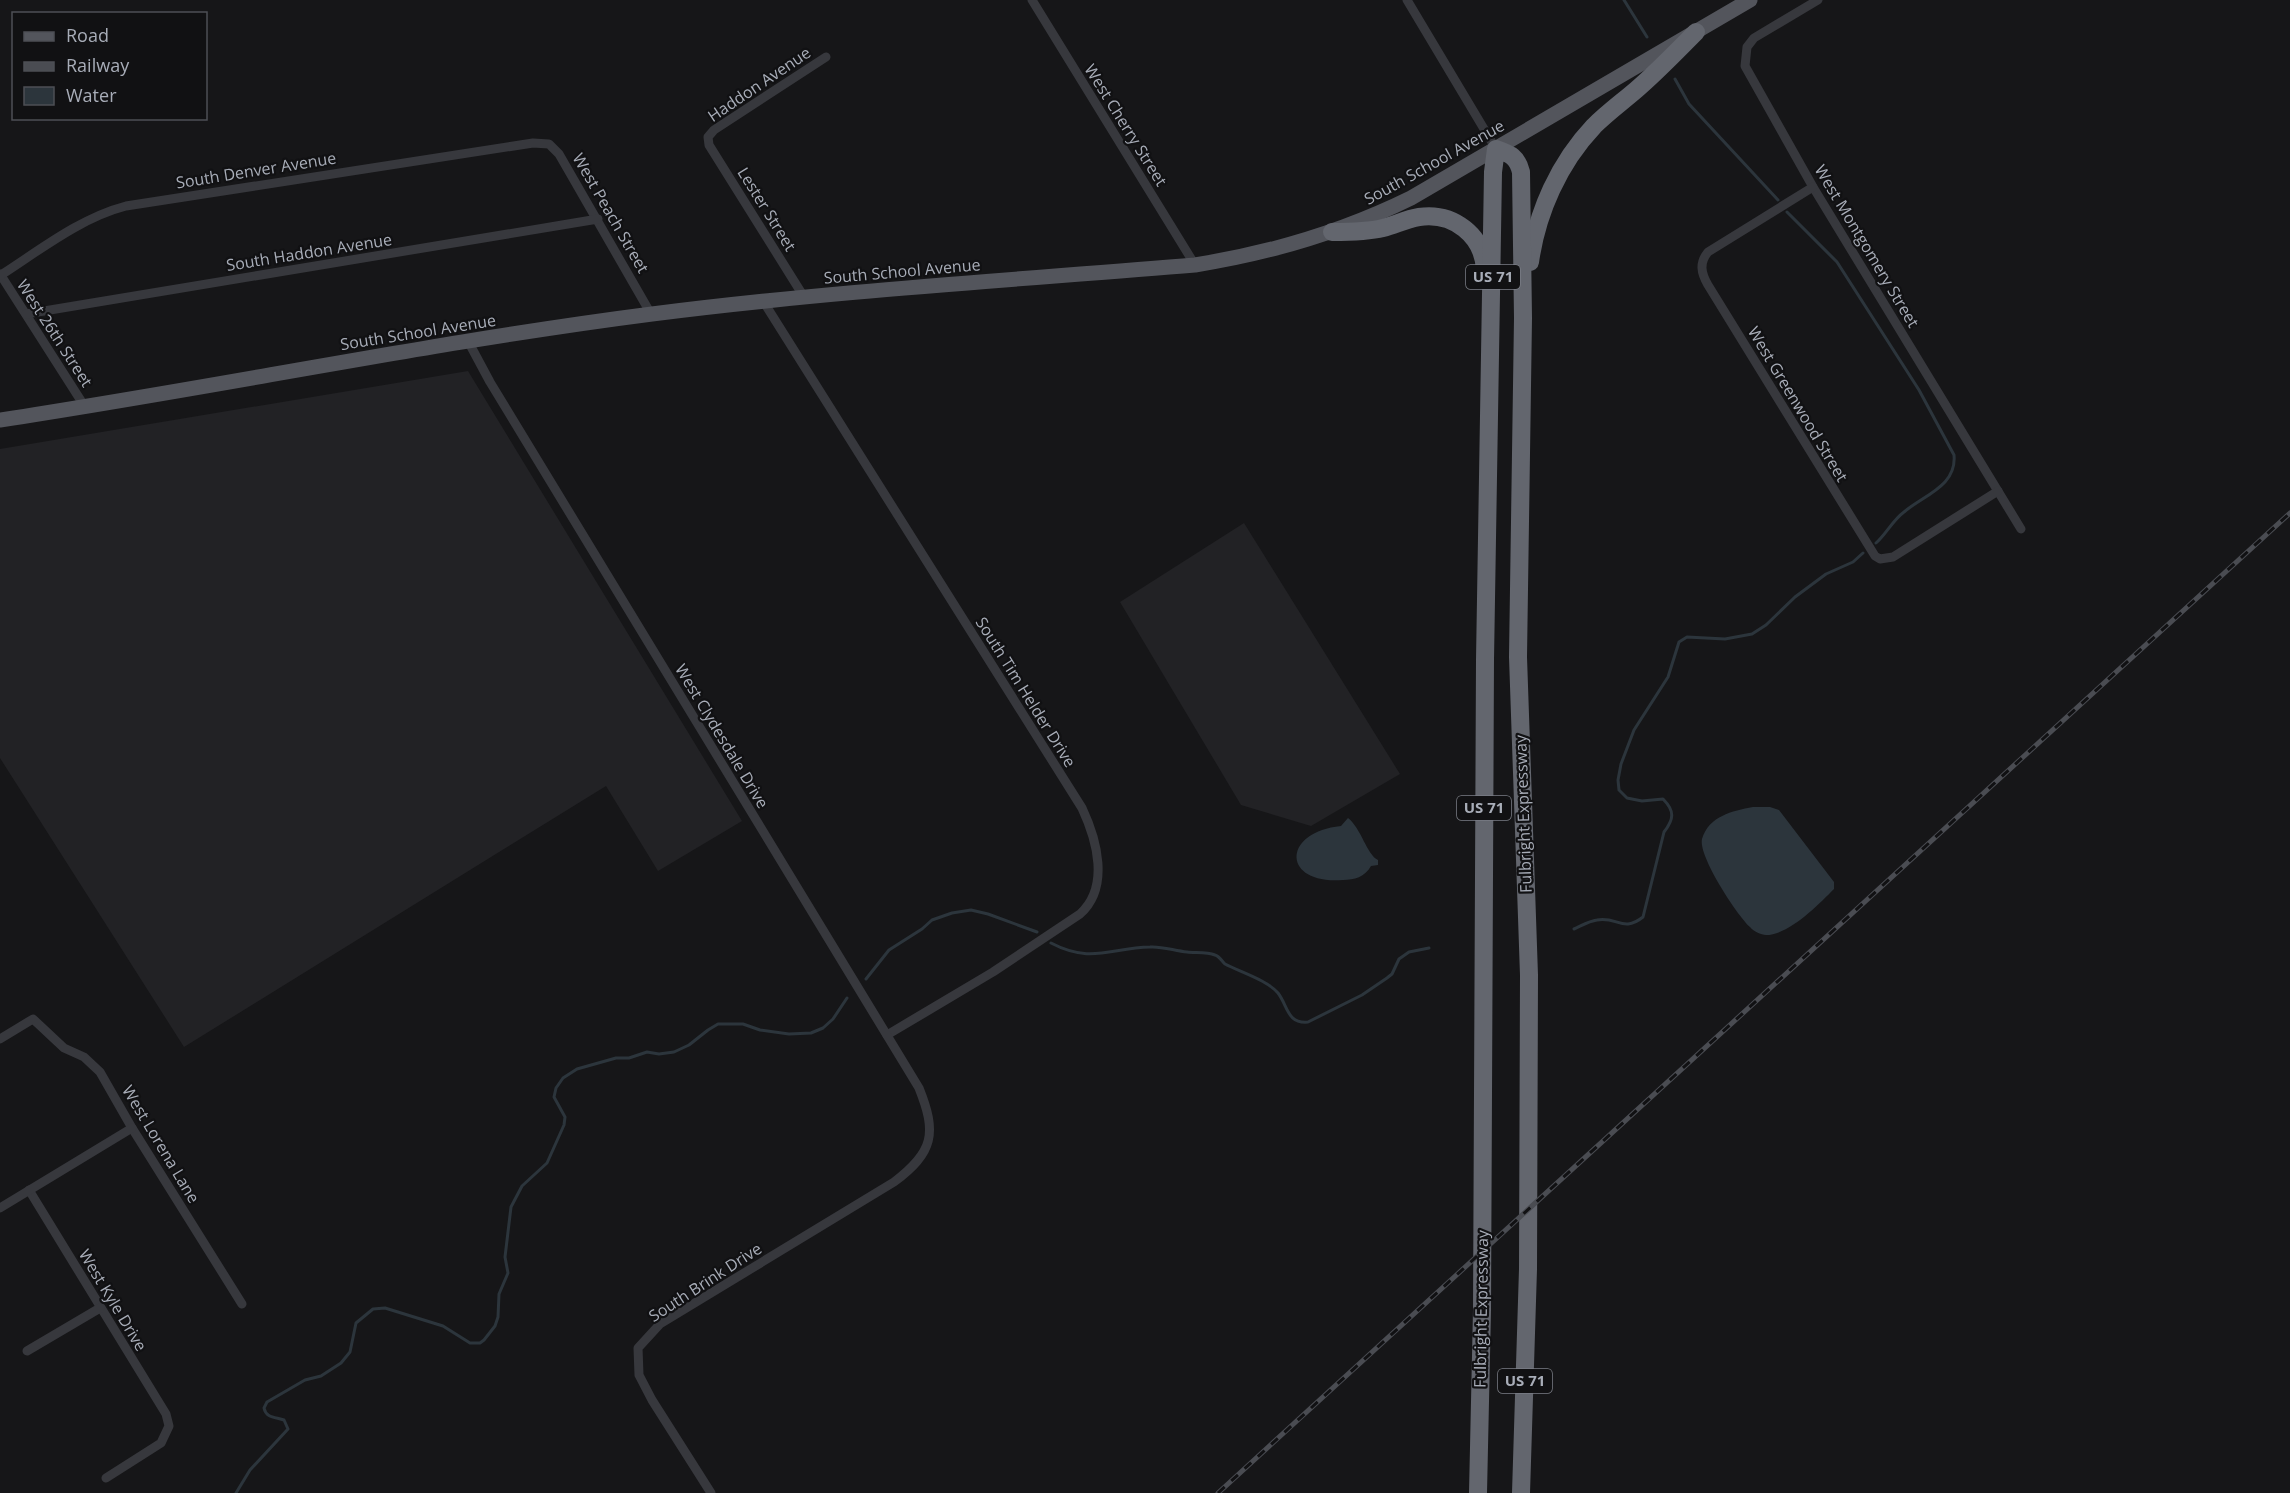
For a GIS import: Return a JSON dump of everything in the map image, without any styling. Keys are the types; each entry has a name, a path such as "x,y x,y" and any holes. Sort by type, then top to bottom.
{"highway":[{"path":"1522,318 1537,227 1565,165 1594,126 1637,90 1696,32"},
{"name":"Fulbright Expressway","path":"1496,149 1512,154 1521,172 1522,318 1518,657 1529,975 1528,1269 1521,1493"},
{"name":"US 71","path":"1489,404 1493,172 1496,149"},
{"path":"1332,232 1382,228 1428,216 1458,223 1472,234 1482,252 1485,266 1489,404"},
{"name":"Fulbright Expressway","path":"1478,1493 1483,1212 1489,404"}],"main road":[{"name":"South School Avenue","path":"0,420 468,341 651,314 804,297 1195,265 1259,254 1332,232 1391,208 1750,0"}],"street":[{"name":"West Cherry Street","path":"1032,0 1195,265"},
{"path":"1407,0 1496,149"},
{"name":"West Montgomery Street","path":"1818,0 1754,38 1744,56 1745,66 1813,187 2021,529"},
{"name":"Haddon Avenue","path":"708,137 714,130 826,57"},
{"name":"Lester Street","path":"708,137 709,145 804,297"},
{"name":"West Peach Street","path":"533,143 549,144 559,154 651,314"},
{"name":"South Denver Avenue","path":"0,275 82,224 111,210 126,206 533,143"},
{"name":"West Greenwood Street","path":"1813,187 1708,252 1702,259 1701,268 1708,285 1870,552 1880,559 1893,557 1998,491"},
{"name":"South Haddon Avenue","path":"26,314 598,219"},
{"name":"West 26th Street","path":"0,275 85,407"},
{"name":"South Tim Helder Drive","path":"763,301 1082,808 1097,852 1096,888 1086,908 1080,914 993,972 887,1035"},
{"name":"West Clydesdale Drive","path":"468,341 501,400 919,1088 928,1111 930,1132 926,1151"},
{"name":"West Lorena Lane","path":"0,1040 33,1019 64,1048 84,1057 100,1072 132,1128 242,1304"},
{"path":"0,1208 132,1128"},
{"name":"South Brink Drive","path":"711,1493 652,1400 639,1375 638,1348 660,1324 894,1182 912,1168 926,1151"},
{"name":"West Kyle Drive","path":"29,1190 166,1414 170,1426 161,1443 106,1478"},
{"path":"27,1351 100,1308"}],"shaded area":[{"path":"468,371 742,821 658,871 606,786 184,1047 0,758 0,449"},
{"path":"1244,523 1400,774 1311,826 1241,805 1120,602"}],"water":[{"path":"1770,807 1779,810 1834,882 1834,889 1803,918 1775,934 1760,934 1753,930 1736,911 1712,871 1702,847 1705,831 1716,820 1737,810"},
{"path":"1348,818 1357,828 1370,853 1378,860 1378,865 1371,866 1359,877 1351,879 1323,879 1309,875 1300,867 1297,857 1299,847 1307,838 1321,830 1341,826"}],"waterway":[{"path":"1624,0 1647,37"},
{"path":"1675,79 1689,104 1778,200"},
{"path":"1787,212 1837,262 1919,390 1954,455 1954,466 1945,482 1900,515 1876,543"},
{"path":"1574,929 1597,920 1604,919 1630,924 1643,917 1664,832 1672,815 1670,807 1663,799 1642,801 1627,798 1619,790 1618,780 1621,764 1634,730 1668,677 1679,642 1687,637 1725,639 1752,634 1766,625 1795,597 1826,574 1853,562 1863,553"},
{"path":"866,979 889,950 932,920 952,913 971,910 1037,932"},
{"path":"1051,943 1078,953 1089,954 1155,947 1215,955 1225,964 1273,988 1292,1017 1301,1022 1308,1022 1362,995 1392,974 1399,959 1409,952 1429,948"},
{"path":"236,1493 250,1470 288,1429 284,1420 267,1414 264,1408 267,1402 305,1380 321,1376 341,1363 350,1352 356,1323 373,1309 385,1308 443,1326 470,1343 480,1343 484,1340 495,1326 498,1317 499,1294 508,1273 505,1257 511,1207 522,1186 547,1163 564,1125 565,1117 554,1097 556,1088 563,1078 577,1069 616,1058 629,1058 647,1052 659,1054 674,1052 689,1045 718,1024 743,1024 760,1030 789,1034 811,1033 823,1028 833,1019 847,998"}],"railway":[{"path":"1218,1493 2290,513"}]}
